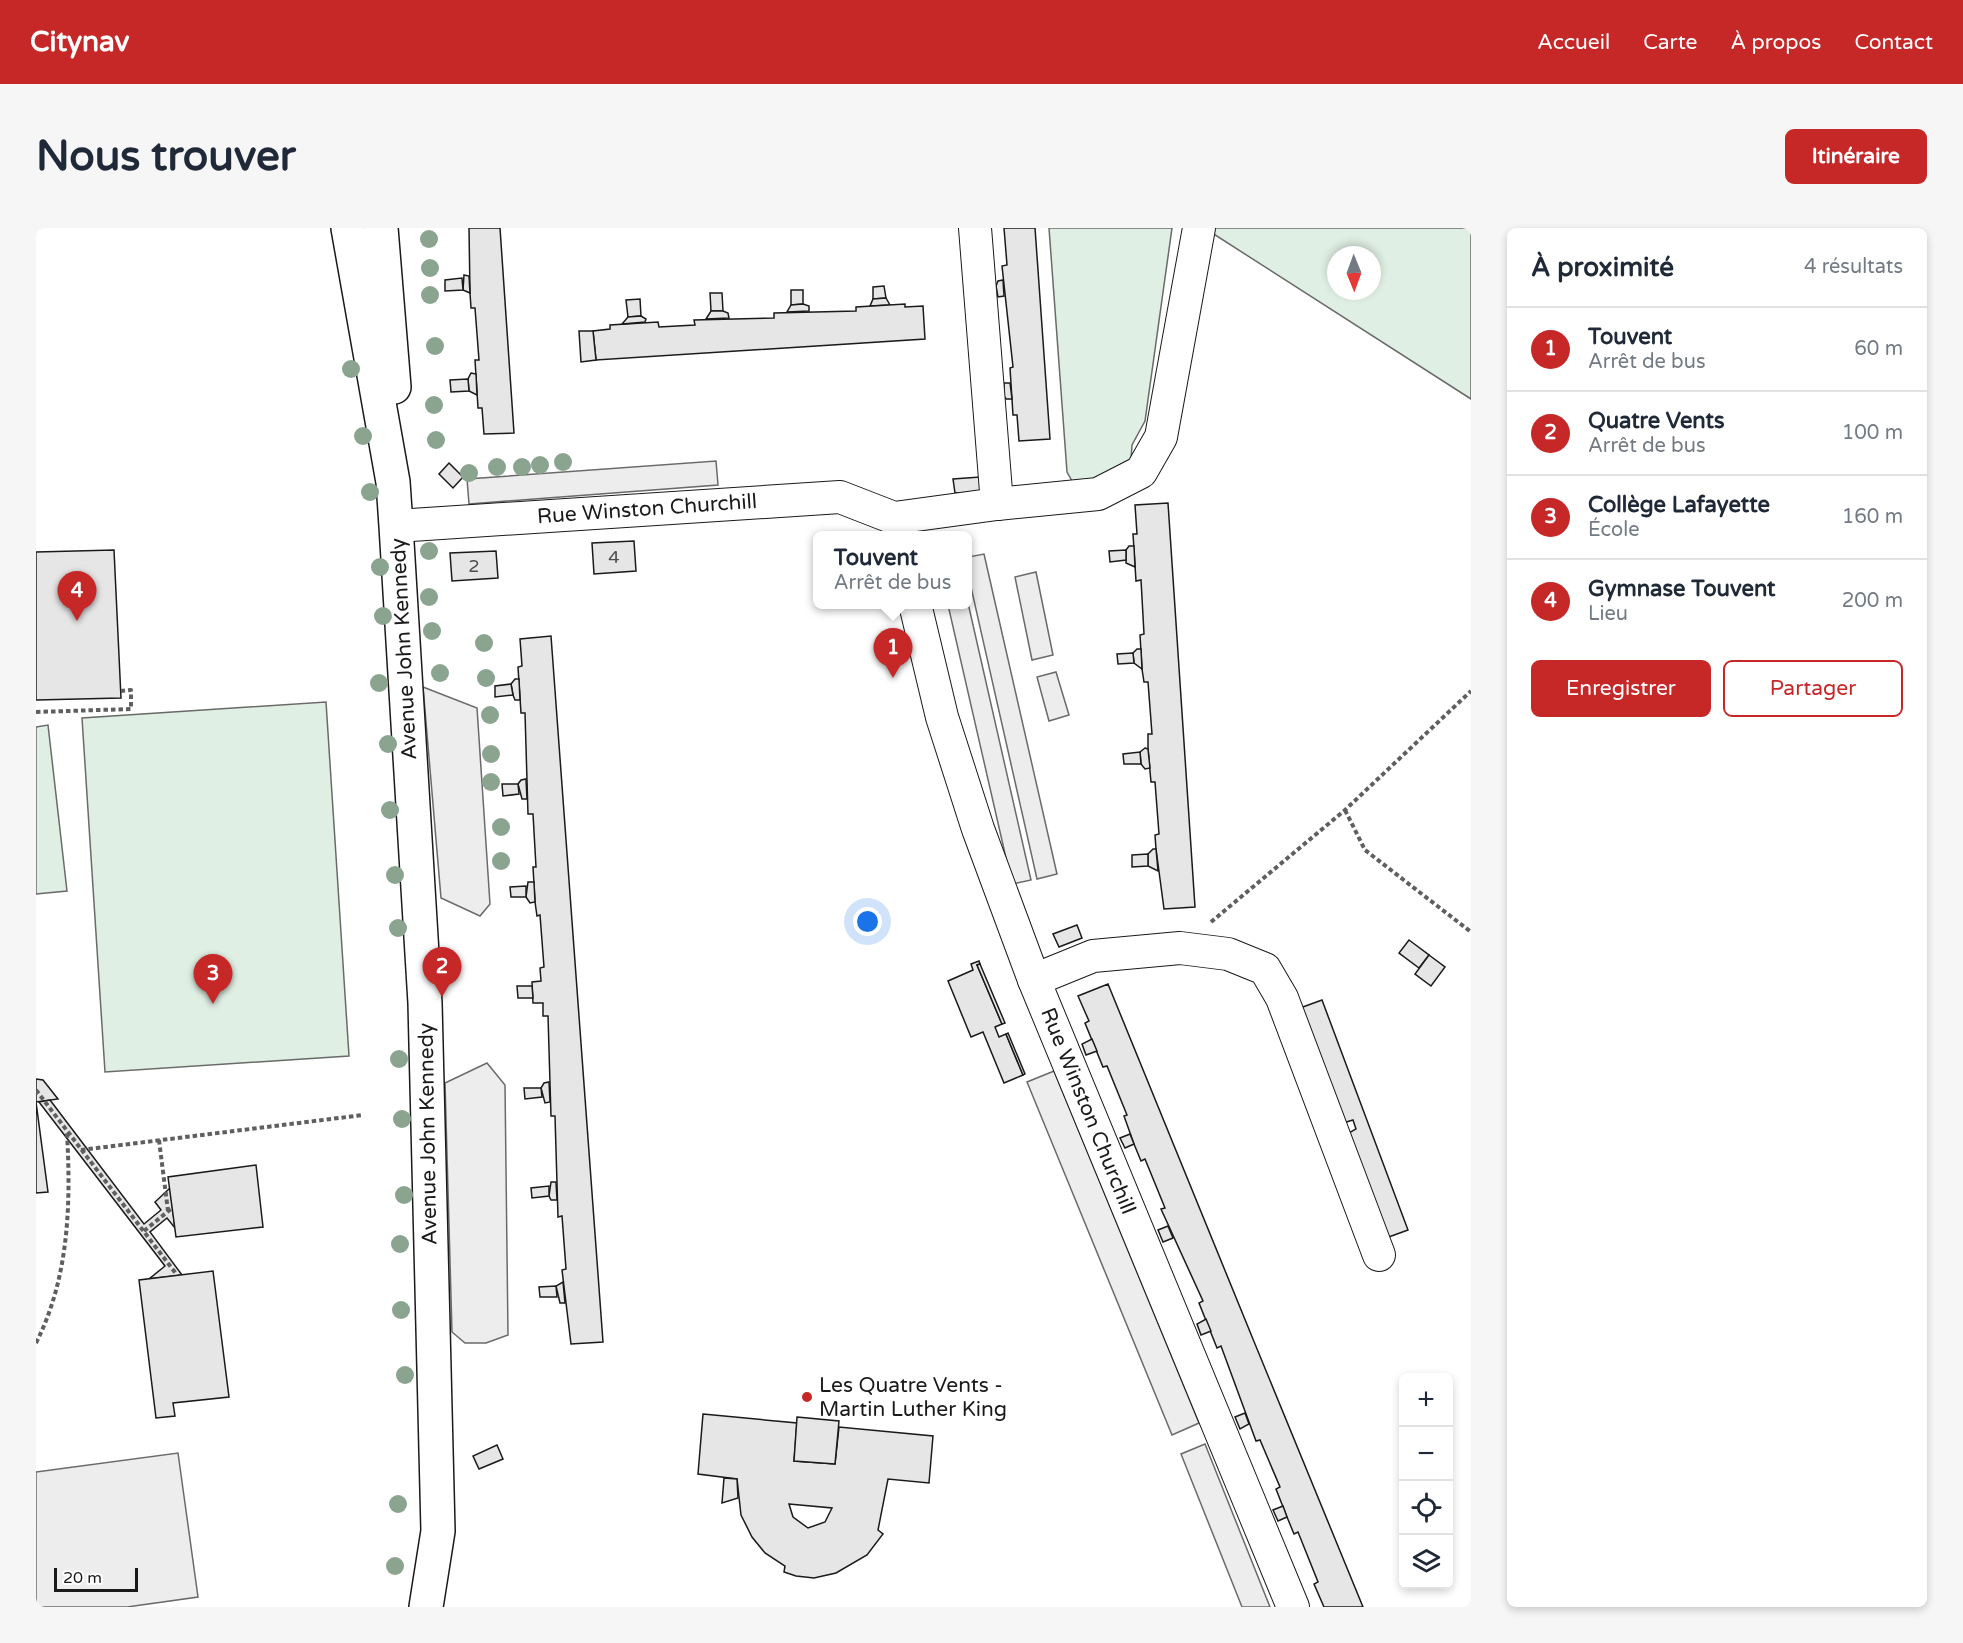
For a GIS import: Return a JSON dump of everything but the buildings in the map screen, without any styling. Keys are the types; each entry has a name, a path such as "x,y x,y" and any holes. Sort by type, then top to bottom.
{"main road":[{"name":"Avenue John Kennedy","path":"348,228 393,482 425,1003 438,1531 426,1607"},
{"name":"Avenue John Kennedy","path":"381,228 393,358 396,452 393,482"}],"street":[{"path":"975,228 997,504"},
{"name":"Rue Winston Churchill","path":"396,526 840,497 896,527 997,504 1098,494 1142,472 1161,437 1199,228"},
{"name":"Rue Winston Churchill","path":"916,609 942,717 978,829 1034,980 1293,1607"},
{"path":"1034,980 1093,956 1179,948 1228,954 1264,969 1282,998 1380,1255"}],"path":[{"path":"36,712 131,709 130,690 121,691"},
{"path":"1179,948 1345,810 1471,691"},
{"path":"1345,810 1365,850 1471,932"},
{"path":"36,1090 177,1275"},
{"path":"81,1150 363,1115"},
{"path":"36,1343 52,1302 69,1223 67,1131"},
{"path":"144,1231 170,1209 159,1140"}],"green space":[{"path":"1049,228 1172,228 1145,421 1132,445 1131,459 1076,488 1067,472"},
{"path":"1209,228 1471,228 1471,399 1209,231"},
{"path":"326,702 349,1056 105,1072 82,718"},
{"path":"48,725 67,891 36,894 36,727"}],"shaded area":[{"path":"716,461 718,485 469,504 467,479"},
{"path":"984,554 1057,874 1037,879 972,592 972,556"},
{"path":"1036,572 1053,655 1032,660 1015,577"},
{"path":"949,609 969,609 1031,880 1012,884"},
{"path":"1056,672 1069,715 1049,721 1037,677"},
{"path":"423,687 477,708 490,904 480,916 441,898"},
{"path":"487,1063 505,1085 508,1335 486,1343 465,1343 452,1332 445,1083"},
{"path":"1054,1071 1199,1423 1172,1435 1027,1082"},
{"path":"1205,1444 1270,1607 1242,1607 1181,1454"},
{"path":"178,1453 198,1597 127,1607 36,1607 36,1472"}],"place":[{"name":"Gymnase Touvent","path":"77,621"},
{"name":"Touvent","path":"893,678"},
{"name":"Quatre Vents","path":"442,997"},
{"name":"Collège Lafayette","path":"213,1004"},
{"name":"Les Quatre Vents - Martin Luther King","path":"807,1397"}]}
